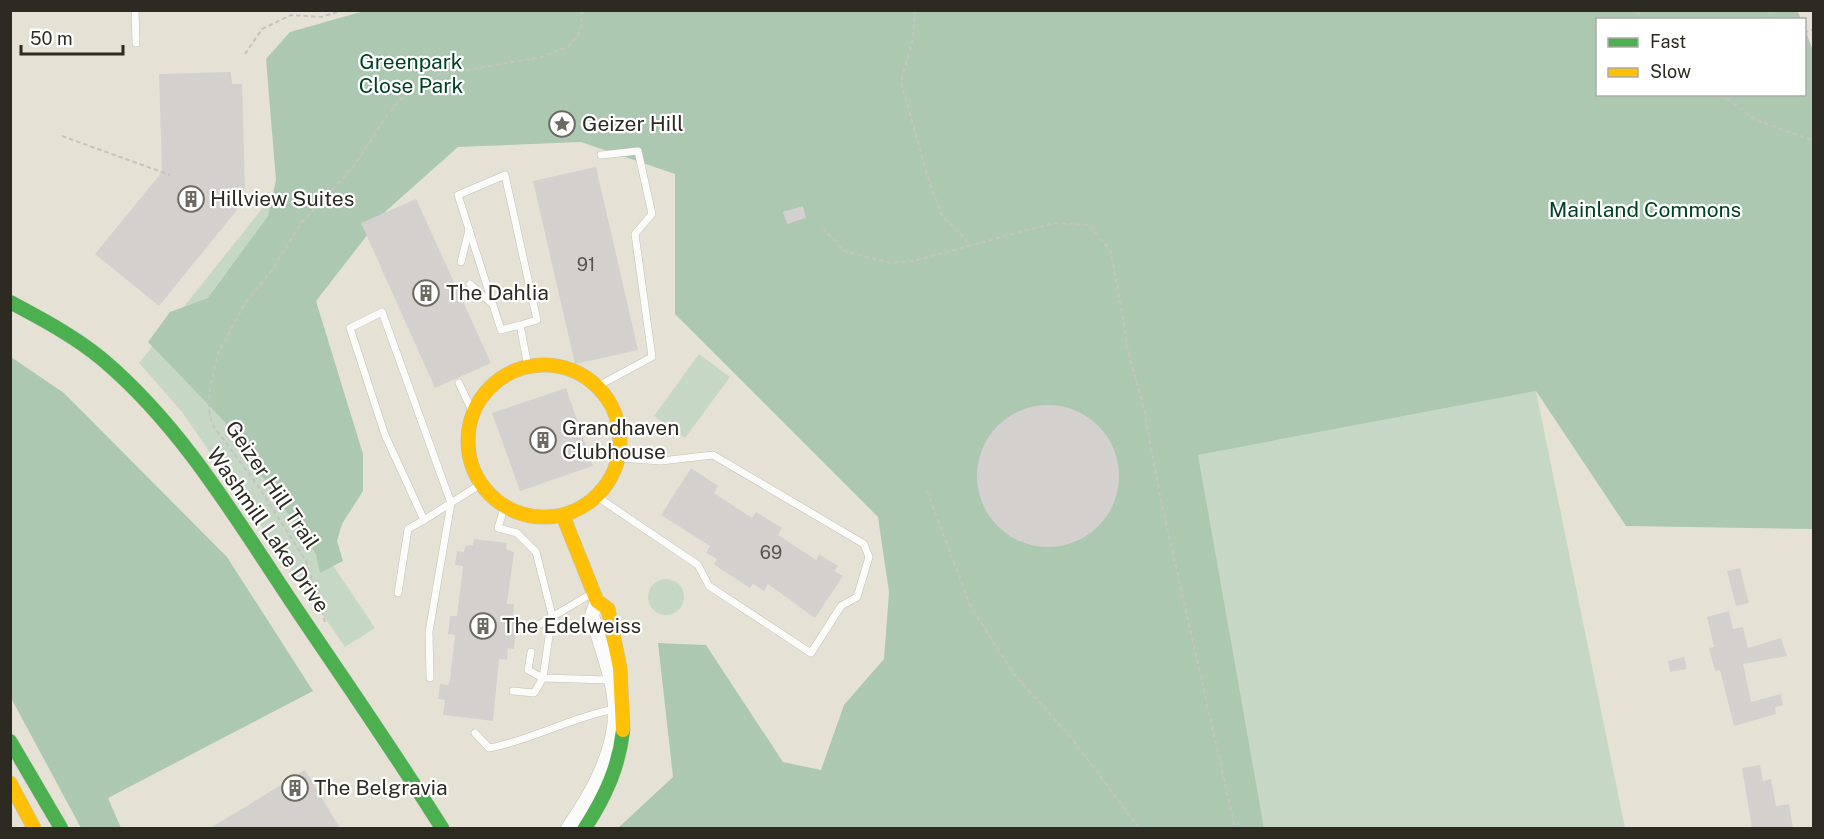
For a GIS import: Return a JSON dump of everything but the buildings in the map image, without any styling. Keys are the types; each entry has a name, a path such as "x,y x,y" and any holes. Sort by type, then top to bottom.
{"main road":[{"name":"Washmill Lake Drive","path":"10,302 49,322 117,371 164,420 396,752 442,828"},
{"path":"552,365 576,372 598,386 613,407 620,432 619,458 609,482 596,496 563,516 545,517 520,514 505,506 481,484 470,462 468,445 473,413 492,386 504,376 528,366 552,365"},
{"path":"563,516 595,597 608,609 622,673 621,754 609,787 585,828"},
{"path":"10,741 61,828"},
{"path":"10,783 34,828"}],"street":[{"path":"568,828 598,780 621,709 609,680 592,615 595,597"}],"lane":[{"path":"135,10 136,43"},
{"path":"598,386 652,357 635,234 652,214 638,151 601,155"},
{"path":"506,175 537,320 501,330 469,230 458,195 506,175"},
{"path":"461,262 469,230"},
{"path":"470,284 493,305"},
{"path":"424,520 385,435 350,327 382,312 451,503 429,632 430,678"},
{"path":"519,325 528,366"},
{"path":"459,383 473,413"},
{"path":"596,496 698,565 710,586 811,653 841,606 857,597 869,557 864,544 713,455 661,461 619,458"},
{"path":"398,593 408,529 481,484"},
{"path":"505,506 498,528 517,533 536,552 552,615 543,678 534,693 513,691"},
{"path":"535,627 552,615 595,597"},
{"path":"531,652 528,670 543,678 609,680"},
{"path":"475,732 489,748 518,743 588,714 621,709"}],"path":[{"path":"245,54 262,29 291,15 321,17 344,10"},
{"name":"Geizer Hill Trail","path":"325,625 306,561 258,486 212,424 209,410 210,388 219,353 245,303 273,269 301,223 355,165 387,115 409,90 438,75 542,57 569,46 581,30 582,10"},
{"path":"913,10 915,14 912,42 902,82 929,181 942,216 970,243"},
{"path":"1724,96 1756,120 1814,141"},
{"path":"62,136 170,175"},
{"path":"823,228 844,251 890,263 913,261 970,243 1054,223 1090,225 1111,252 1129,355 1144,409 1160,496 1235,828"},
{"path":"927,491 970,605 1013,673 1072,740 1139,828"}],"green space":[{"path":"1797,10 1801,18 1596,18 1596,96 1806,96 1806,32 1813,51 1813,529 1626,526 1536,391 1198,455 1264,828 618,828 673,777 658,643 706,645 783,762 821,770 844,705 884,659 889,592 878,517 675,314 675,174 581,142 458,147 386,211 316,301 363,454 363,491 342,524 337,541 343,561 320,573 316,554 224,421 148,342 170,312 208,298 268,216 276,180 266,59 290,32 364,11"},
{"path":"355,92 492,110 250,321 266,465 375,628 345,647 182,412 139,363"},
{"path":"699,354 730,377 685,438 654,416"},
{"path":"11,357 64,393 227,557 313,691 108,798 121,828 81,828 11,698"},
{"path":"1536,391 1625,828 1264,828 1197,455"},
{"path":"666,579 678,585 684,597 678,609 666,615 654,609 648,597 654,585"}],"traffic: fast":[{"path":"10,302 69,335 102,359 132,386 185,447 232,512 442,828"},
{"path":"585,828 610,781 618,757 623,730"},
{"path":"10,741 61,828"}],"traffic: slow":[{"path":"544,365 573,371 598,387 614,412 620,441 614,470 598,495 573,511 544,517 515,511 490,495 474,470 468,441 474,412 490,387 515,371 544,365"},
{"path":"563,516 597,601 608,609 620,668 623,730"},
{"path":"10,783 34,828"}],"place":[{"name":"Geizer Hill","path":"562,124"},
{"name":"Hillview Suites","path":"191,199"},
{"name":"The Dahlia","path":"426,293"},
{"name":"Grandhaven Clubhouse","path":"543,440"},
{"name":"The Edelweiss","path":"483,626"},
{"name":"The Belgravia","path":"295,788"}],"park label":[{"name":"Greenpark Close Park","path":"411,74"},
{"name":"Mainland Commons","path":"1645,210"}]}
